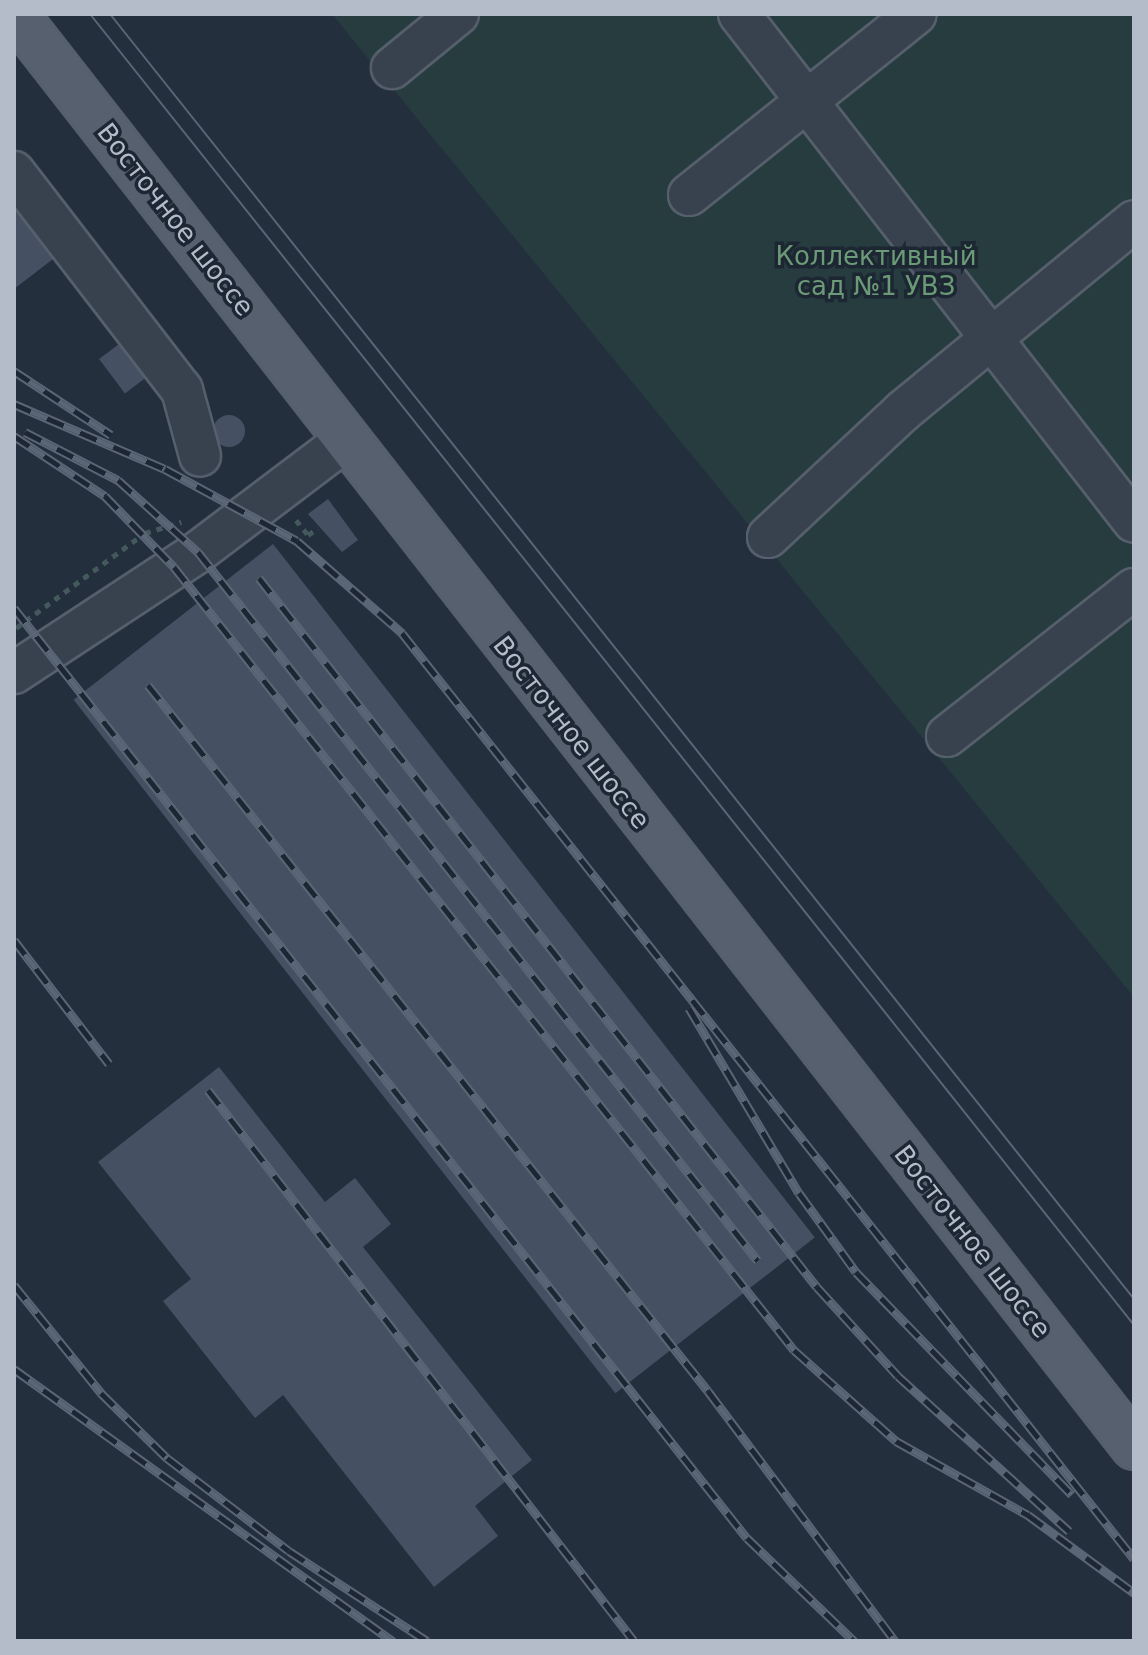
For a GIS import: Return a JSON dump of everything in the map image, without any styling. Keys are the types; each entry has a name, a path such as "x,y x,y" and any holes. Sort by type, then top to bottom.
{"main road":[{"name":"Восточное шоссе","path":"15,14 345,441 1134,1447"}],"street":[{"path":"392,68 458,14"},
{"path":"739,14 1134,522"},
{"path":"689,195 916,14"},
{"path":"14,172 170,372 190,408 200,456"},
{"path":"768,537 989,337 1134,221"},
{"path":"14,673 300,476 345,441"},
{"path":"947,736 1134,589"}],"green space":[{"name":"Коллективный сад №1 УВЗ","path":"332,14 1134,14 1134,997"}],"building":[{"path":"14,208 42,235 37,239 53,259 14,289"},
{"path":"131,335 157,369 125,393 99,359"},
{"path":"229,415 240,420 245,431 240,442 229,447 218,442 213,431 218,420"},
{"path":"328,499 358,540 342,552 308,514"},
{"path":"273,544 815,1237 615,1393 74,700"},
{"path":"219,1067 325,1202 355,1178 391,1224 363,1247 532,1460 475,1506 498,1536 434,1587 283,1395 255,1418 163,1301 191,1279 98,1162"}],"tram line":[{"path":"90,14 1134,1325"},
{"path":"110,14 1134,1299"}],"railway":[{"path":"14,371 111,435"},
{"path":"14,404 165,469 297,541 402,633 1134,1559"},
{"path":"25,432 118,480 198,552 758,1261"},
{"path":"14,436 105,496 174,567 794,1350 896,1441 1028,1515 1134,1593"},
{"path":"259,578 817,1287 898,1376 1069,1531"},
{"path":"14,608 747,1538 854,1641"},
{"path":"148,685 708,1391 895,1641"},
{"path":"14,940 109,1064"},
{"path":"689,1008 799,1193 856,1272 1072,1495"},
{"path":"208,1090 634,1641"},
{"path":"14,1285 101,1393 167,1458 289,1551 427,1641"},
{"path":"14,1369 393,1641"}]}
